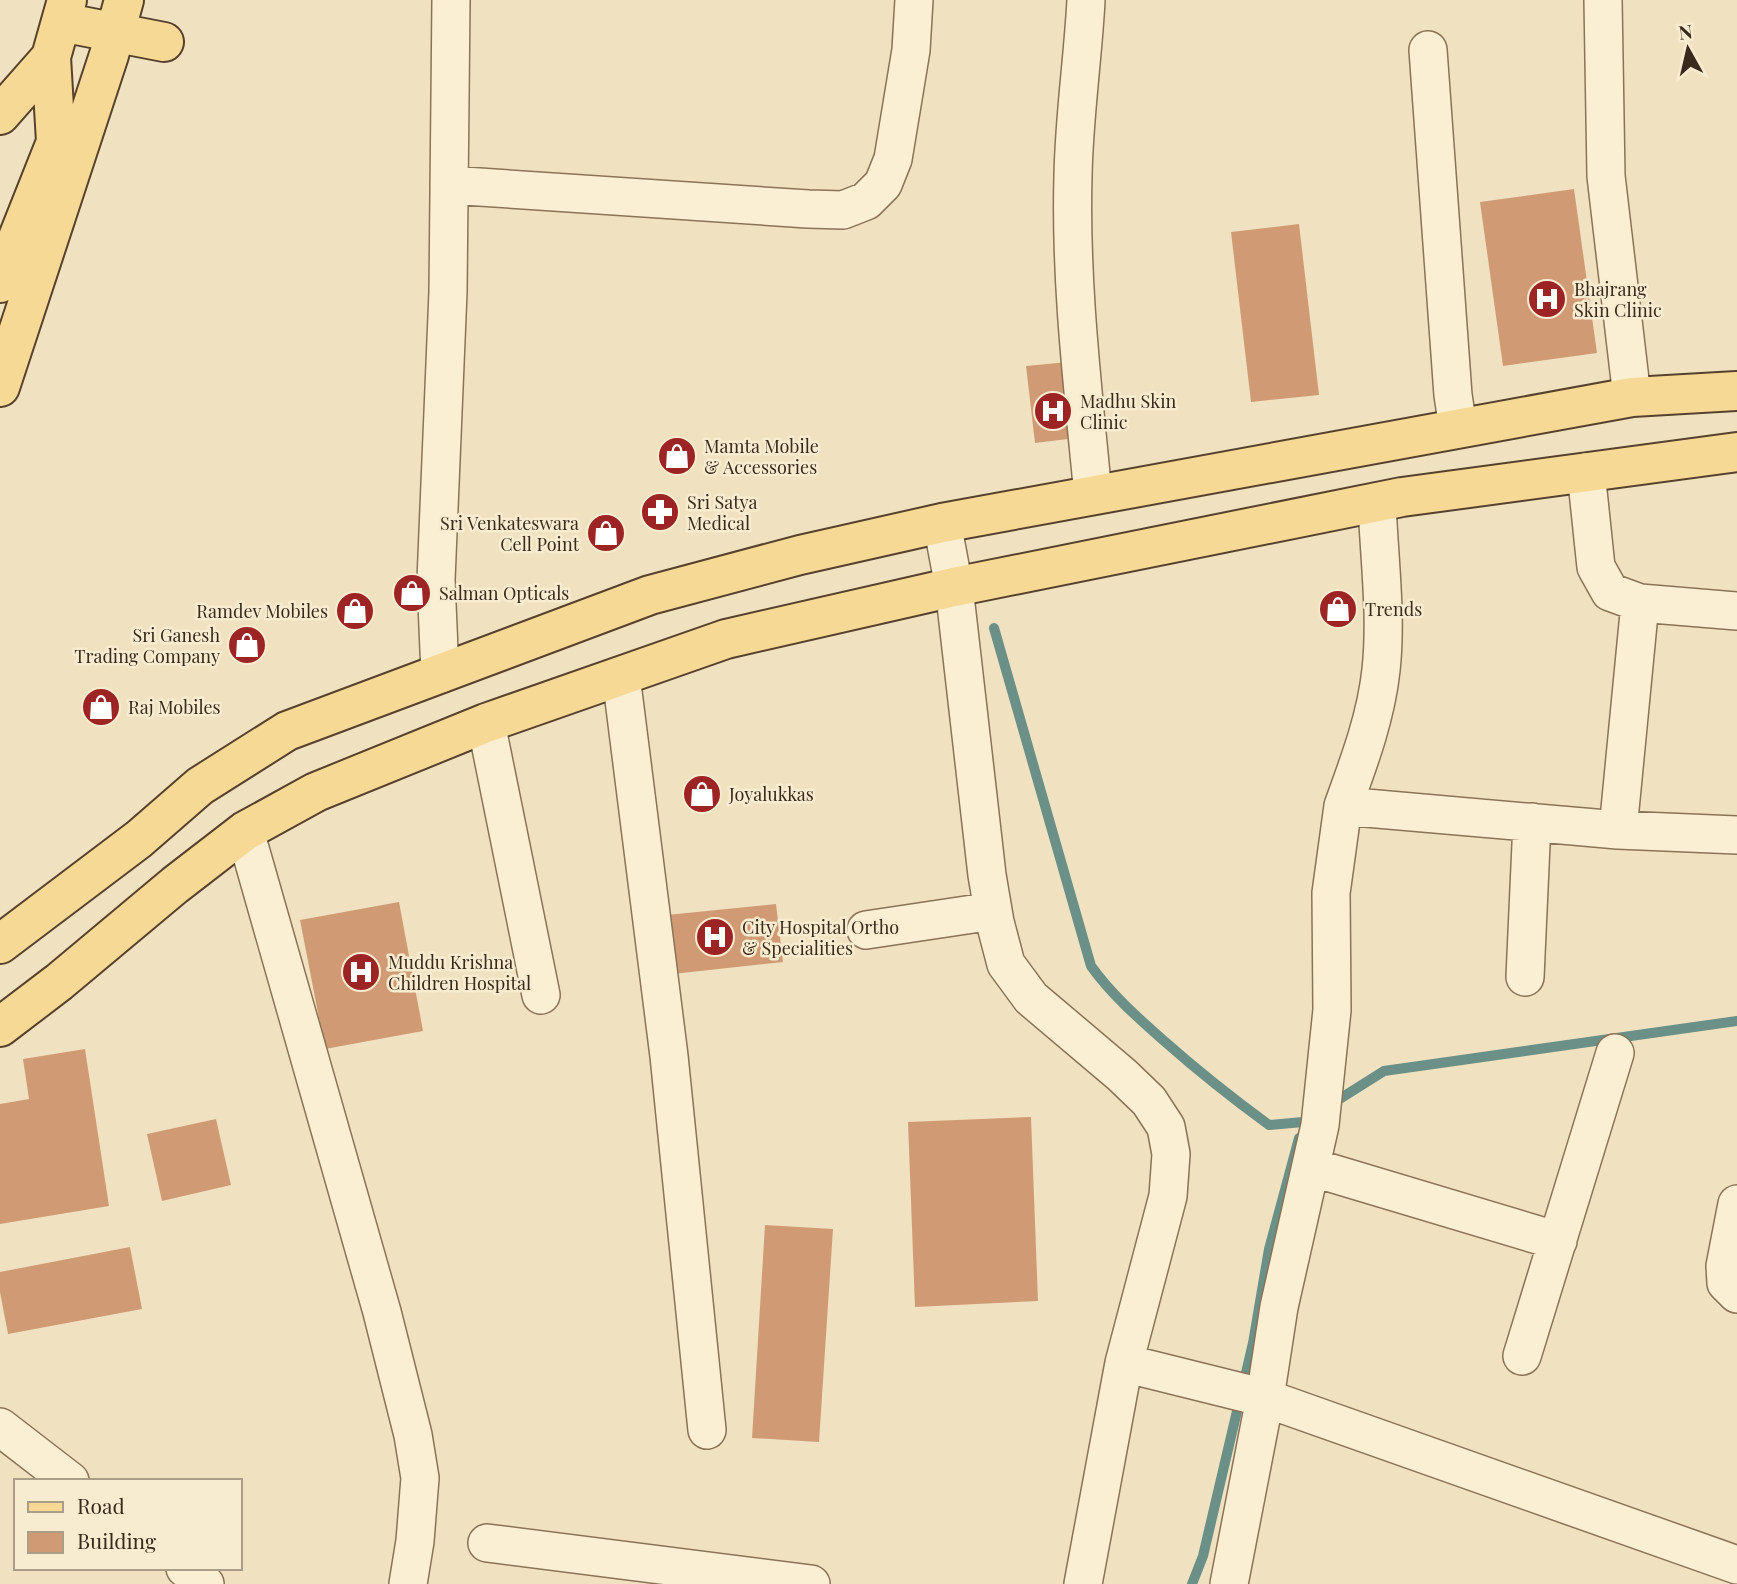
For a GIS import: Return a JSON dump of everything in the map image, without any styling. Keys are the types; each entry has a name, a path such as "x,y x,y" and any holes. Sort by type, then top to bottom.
{"main road":[{"path":"0,387 119,16"},
{"path":"0,115 60,26 119,16 164,41"},
{"path":"0,283 56,142 60,26"},
{"path":"0,944 16,925 139,839 200,786 287,731 650,595 800,555 942,523 1632,397 1737,391"},
{"path":"0,1027 245,831 316,792 486,723 726,639 954,587 1402,497 1737,452"}],"street":[{"path":"440,674 436,580 448,292 451,0"},
{"path":"449,185 808,209 843,210 866,201 883,184 893,159 911,50 914,0"},
{"path":"1086,0 1073,174 1074,255 1076,325 1093,495"},
{"path":"1603,0 1606,176 1632,397"},
{"path":"1428,50 1453,395 1458,428"},
{"path":"1586,472 1596,567 1609,592 1640,603 1737,611"},
{"path":"1229,1584 1265,1398 1279,1307 1320,1125 1332,1010 1331,893 1343,806 1361,756 1381,671 1383,625 1377,502"},
{"path":"942,523 954,587 987,875 1006,964 1031,998 1122,1074 1149,1101 1166,1127 1171,1154 1168,1196 1124,1363 1083,1584"},
{"path":"1618,830 1640,603"},
{"path":"621,676 669,1056 708,1430"},
{"path":"486,723 541,995"},
{"path":"1343,806 1618,830 1737,835"},
{"path":"1525,977 1532,822"},
{"path":"245,831 414,1435 420,1478 415,1541 408,1584"},
{"path":"866,930 993,911"},
{"path":"1522,1356 1615,1053"},
{"path":"1311,1167 1558,1241"},
{"path":"1737,1204 1725,1266 1726,1283 1737,1294"},
{"path":"1124,1363 1265,1398 1737,1565"},
{"path":"0,1427 67,1479"},
{"path":"487,1543 811,1584"},
{"path":"188,1570 205,1584"}],"building":[{"path":"1574,189 1597,353 1503,366 1480,202"},
{"path":"1299,224 1319,395 1251,402 1231,232"},
{"path":"1068,362 1076,438 1035,443 1026,366"},
{"path":"399,902 423,1031 325,1049 300,920"},
{"path":"776,904 783,962 673,974 667,915"},
{"path":"85,1049 109,1206 0,1224 0,1104 29,1099 23,1059"},
{"path":"1031,1117 1038,1301 915,1307 908,1122"},
{"path":"216,1119 231,1185 162,1201 147,1134"},
{"path":"765,1225 833,1229 819,1442 752,1438"},
{"path":"130,1247 142,1309 8,1334 0,1292 0,1272"}],"waterway":[{"path":"994,628 1091,966 1116,996 1153,1031 1215,1084 1269,1125 1303,1122 1313,1116"},
{"path":"1330,1105 1384,1071 1737,1021"},
{"path":"1192,1584 1203,1556 1253,1343 1269,1249 1299,1138"}],"place":[{"name":"Bhajrang Skin Clinic","path":"1547,299"},
{"name":"Madhu Skin Clinic","path":"1053,411"},
{"name":"Mamta Mobile & Accessories","path":"677,456"},
{"name":"Sri Satya Medical","path":"660,512"},
{"name":"Sri Venkateswara Cell Point","path":"606,533"},
{"name":"Salman Opticals","path":"412,593"},
{"name":"Trends","path":"1338,609"},
{"name":"Ramdev Mobiles","path":"355,611"},
{"name":"Sri Ganesh Trading Company","path":"247,645"},
{"name":"Raj Mobiles","path":"101,707"},
{"name":"Joyalukkas","path":"702,794"},
{"name":"City Hospital Ortho & Specialities","path":"715,937"},
{"name":"Muddu Krishna Children Hospital","path":"361,972"}]}
